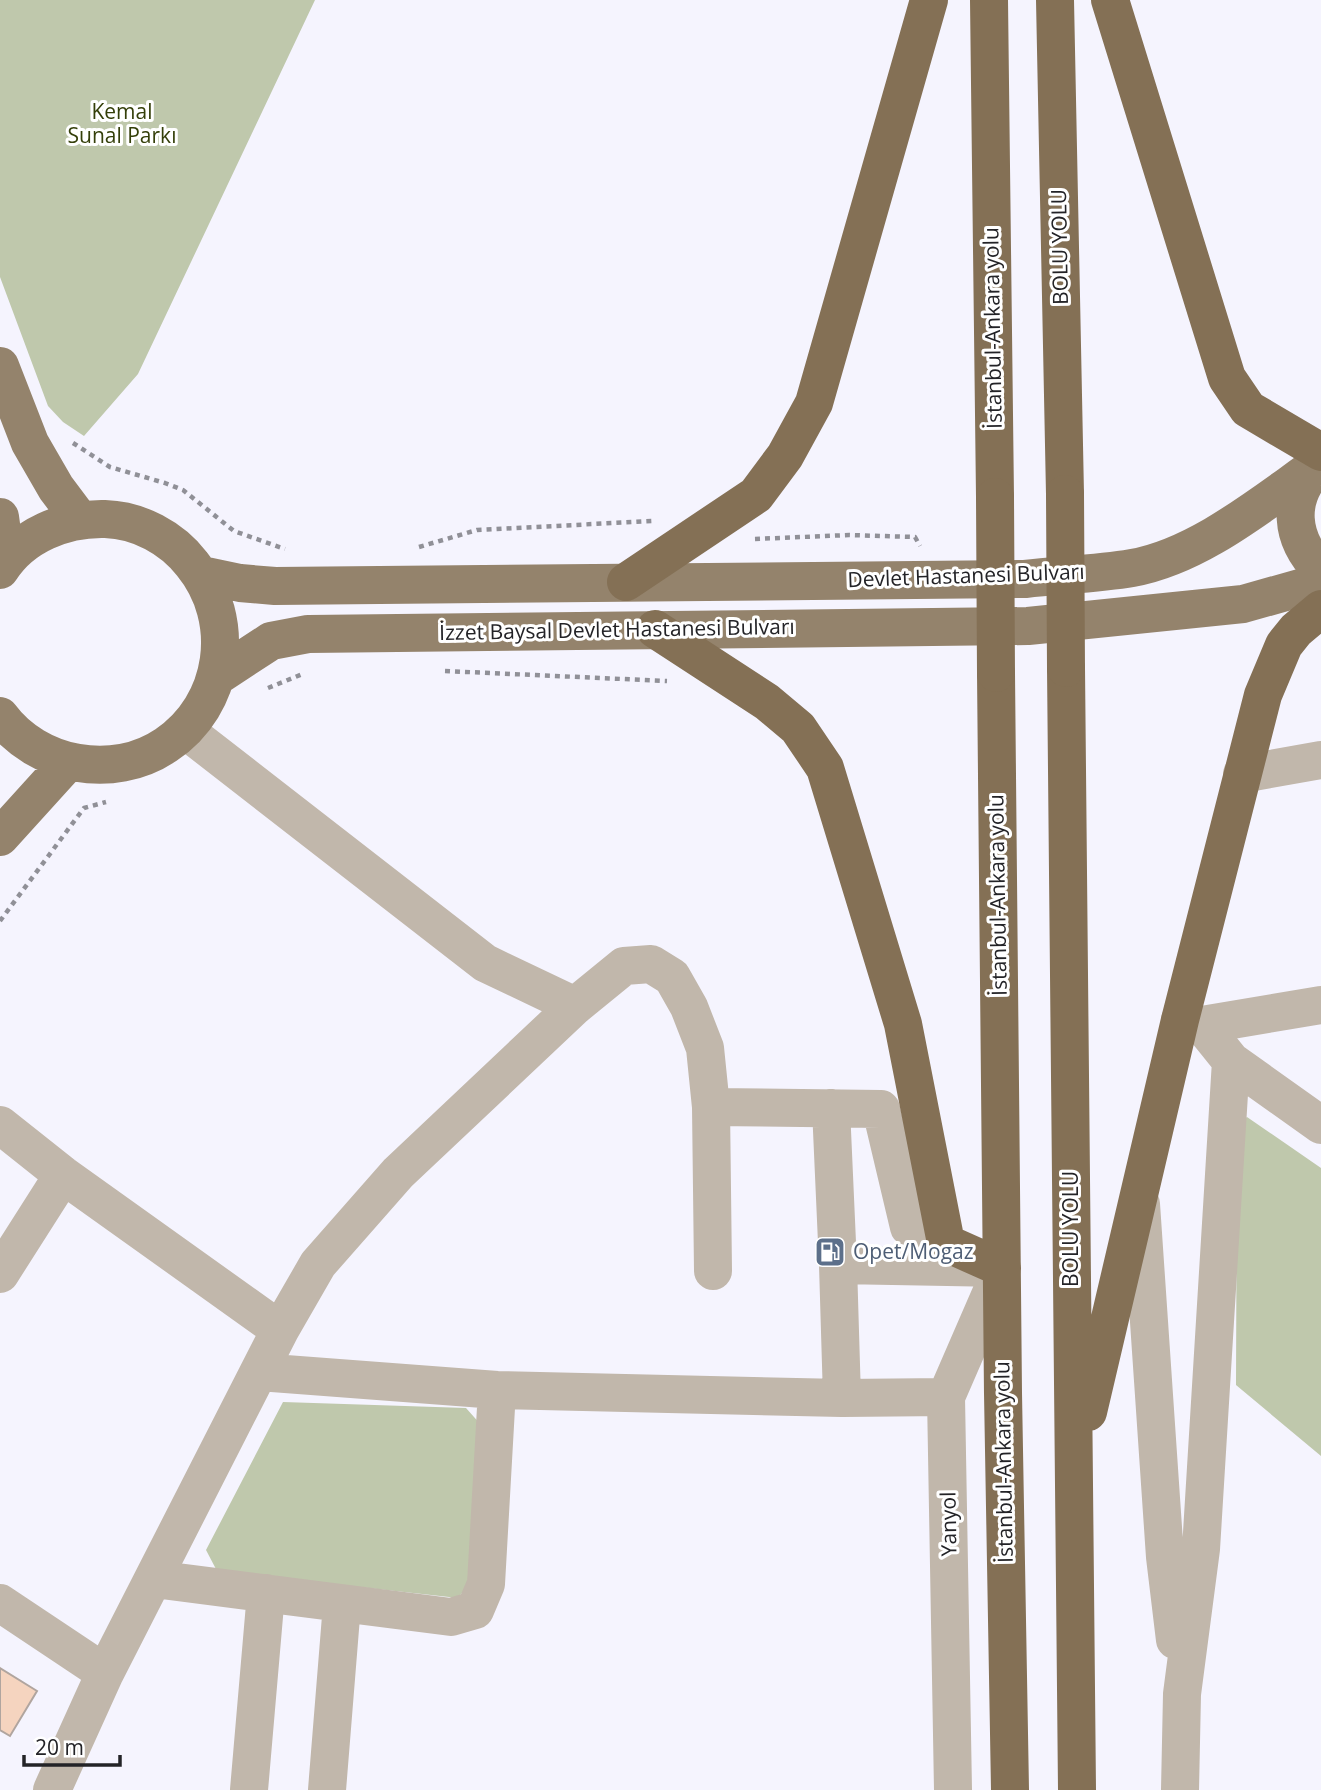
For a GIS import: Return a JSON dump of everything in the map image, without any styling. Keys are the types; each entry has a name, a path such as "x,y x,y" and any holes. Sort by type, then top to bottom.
{"highway":[{"path":"626,582 756,495 785,456 814,403 929,0"},
{"name":"İstanbul-Ankara yolu","path":"989,0 1010,1790"},
{"name":"BOLU YOLU","path":"1055,0 1065,494 1077,1790"},
{"path":"1110,0 1227,378 1248,409 1321,452"},
{"path":"1073,1475 1140,1187 1191,1023 1242,775 1263,695 1284,645 1296,630 1321,609"},
{"path":"655,629 767,702 798,728 825,768 903,1024 946,1243 1002,1268"}],"main road":[{"path":"0,366 30,443 80,520"},
{"path":"1321,463 1308,475 1296,508 1300,542 1321,570"},
{"name":"Devlet Hastanesi Bulvarı","path":"626,582 1024,579 1134,568 1175,555 1212,536 1321,463"},
{"path":"0,517 3,565"},
{"path":"0,716 25,741 45,754 68,762 93,766 118,764 142,757 165,746 185,730 204,705 216,677 221,651 220,624 214,599 202,575 184,554 162,536 108,519 80,520 52,528 27,542 3,565"},
{"path":"202,575 240,583 275,586 626,582"},
{"name":"İzzet Baysal Devlet Hastanesi Bulvarı","path":"216,677 271,641 293,636 330,633 1028,626 1243,604 1321,582"},
{"path":"0,837 68,762"}],"street":[{"path":"185,730 485,964 575,1006"},
{"path":"1242,775 1321,760"},
{"path":"52,1790 105,1674 259,1372 318,1264 398,1173 575,1006 624,966 651,964 672,977 689,1007 705,1048 711,1107 713,1271"},
{"path":"1191,1023 1321,1005"},
{"path":"1191,1023 1231,1061 1321,1125"},
{"path":"1180,1790 1182,1694 1201,1549 1231,1061"},
{"path":"711,1107 881,1109 909,1227 946,1243"},
{"path":"831,1108 842,1398"},
{"path":"0,1125 63,1175 281,1330"},
{"path":"0,1274 63,1175"},
{"path":"1140,1187 1165,1557 1182,1694"},
{"path":"838,1265 1002,1268"},
{"name":"Yanyol","path":"953,1790 946,1397 1002,1268"},
{"path":"259,1372 497,1390 842,1398 946,1397"},
{"path":"154,1578 451,1618 475,1610 486,1584 497,1390"},
{"path":"249,1790 266,1593"},
{"path":"0,1603 105,1674"},
{"path":"327,1790 342,1604"},
{"path":"1076,1721 1090,1790"}],"path":[{"path":"30,443 59,432 87,454 110,467 183,490 234,531 292,551"},
{"path":"417,548 477,530 623,521 654,521 690,538"},
{"path":"746,540 849,535 915,537"},
{"path":"264,690 313,669"},
{"path":"440,670 678,682"},
{"path":"0,921 84,808 110,800"}],"green space":[{"name":"Kemal Sunal Parkı","path":"0,0 315,0 138,374 84,436 63,422 48,406 0,277"},
{"path":"1247,1117 1321,1168 1321,1456 1236,1385 1237,1125"},
{"path":"283,1402 466,1408 482,1426 470,1583 458,1598 217,1571 206,1550"}],"building":[{"path":"0,1668 37,1691 10,1736 0,1730"}],"place":[{"name":"Opet/Mogaz","path":"830,1252"}]}
